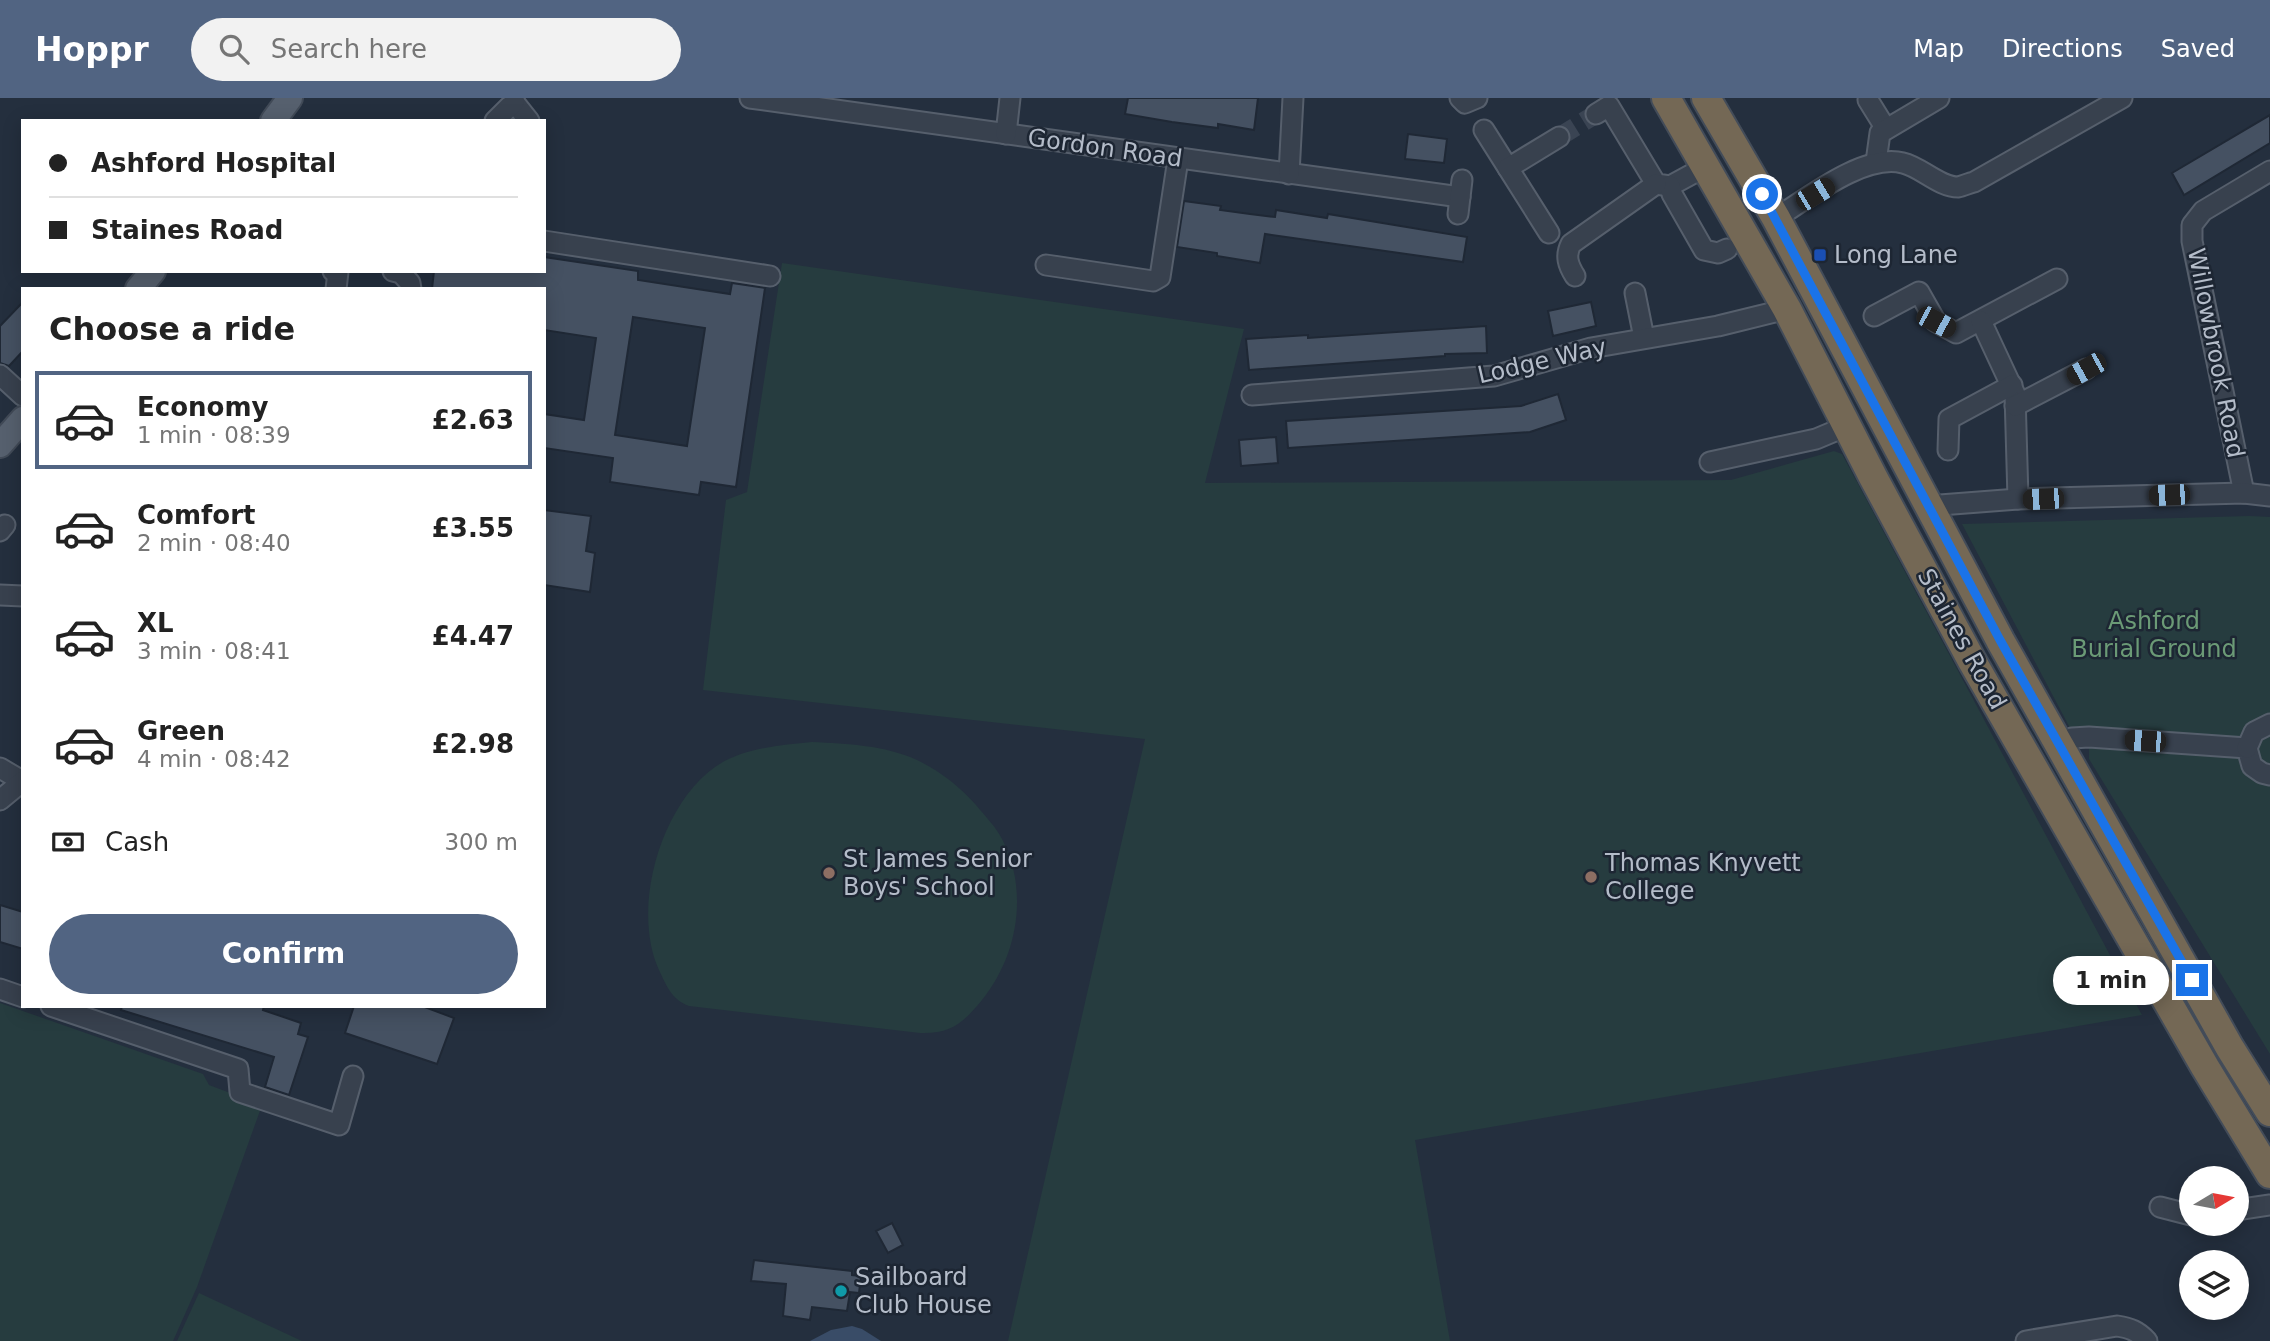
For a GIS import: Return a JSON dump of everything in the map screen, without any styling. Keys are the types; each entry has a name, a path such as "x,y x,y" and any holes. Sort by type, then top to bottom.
{"highway":[{"name":"Staines Road","path":"1666,98 1787,309 1986,685 2270,1174"},
{"name":"Staines Road","path":"1706,98 1776,218 2000,640 2230,1048 2270,1112"}],"main road":[{"path":"274,119 290,98"},
{"path":"140,287 151,273"},
{"path":"0,445 21,421"}],"street":[{"name":"Gordon Road","path":"750,98 1460,197"},
{"path":"1006,134 1010,98"},
{"path":"1289,174 1293,98"},
{"path":"1460,98 1465,103 1478,98"},
{"path":"1876,162 1880,133 1939,98"},
{"path":"1776,218 1836,181 1876,162 1902,162 1958,187 1974,182 2122,98"},
{"path":"497,119 514,100 528,119"},
{"path":"1868,100 1885,129"},
{"path":"1603,106 1672,194 1704,250 1718,253 1727,249"},
{"path":"1484,130 1549,233"},
{"path":"1508,168 1559,137"},
{"path":"1046,265 1153,281 1160,277 1178,159"},
{"path":"1576,276 1568,265 1567,251 1571,244 1663,185 1705,167"},
{"name":"Willowbrook Road","path":"2244,493 2192,241 2192,225 2203,211 2270,171"},
{"path":"546,241 770,276"},
{"path":"1874,316 1919,292 1936,322 1956,333 2057,279"},
{"path":"1635,293 1644,338"},
{"name":"Lodge Way","path":"1252,395 1494,376 1591,348 1718,326 1787,309"},
{"path":"1981,321 2015,394 2018,499"},
{"path":"2015,406 2086,369"},
{"path":"0,375 21,394"},
{"path":"1948,450 1949,419 2011,385"},
{"path":"1710,462 1816,439 1847,426"},
{"path":"1931,509 1946,504 2018,499 2244,493 2270,496"},
{"path":"2270,724 2254,732 2247,748 2252,766 2270,775"},
{"path":"2059,744 2072,738 2089,737 2247,748"},
{"path":"0,768 21,780"},
{"path":"0,800 21,783"},
{"path":"0,989 21,995"},
{"path":"57,1008 238,1069 240,1092 339,1125 353,1076"},
{"path":"2249,1208 2270,1205"},
{"path":"2160,1207 2179,1212"},
{"path":"2026,1341 2117,1326 2129,1328 2143,1337"}],"green space":[{"name":"Thomas Knyvett College","path":"782,263 1244,329 1205,483 1731,480 1834,451 1842,454 2142,1015 1415,1140 1450,1341 1008,1341 1145,739 703,690 726,500 747,492"},
{"name":"Ashford Burial Ground","path":"2270,517 2270,1054 2089,759 2089,729 2070,728 1962,524"},
{"path":"812,742 879,748 917,760 941,774 963,792 1002,839 1015,879 1017,901 1011,943 994,983 975,1008 956,1026 940,1032 920,1033 689,1006 674,996 664,981 651,945 648,918 650,889 656,860 679,807 696,784 726,761 762,748"},
{"path":"0,1003 203,1074 209,1085 262,1105 197,1287 173,1341 0,1341"},
{"path":"199,1293 302,1341 177,1341"}],"water":[{"path":"852,1326 881,1341 810,1341 831,1330"}],"building":[{"path":"1128,98 1258,98 1254,130 1218,124 1218,128 1125,114"},
{"path":"2270,115 2270,143 2184,195 2172,173"},
{"path":"1408,134 1447,139 1444,163 1405,159"},
{"path":"1184,201 1221,206 1220,210 1275,217 1276,210 1327,218 1328,214 1467,237 1463,262 1265,234 1260,263 1217,256 1217,253 1177,247"},
{"path":"546,257 638,271 638,280 730,294 732,283 765,288 736,487 701,482 699,495 610,482 613,458 546,448 546,414 584,420 596,338 546,330 546,287 432,287 434,273 546,273","holes":["633,317 705,328 687,446 615,435"]},
{"path":"1591,302 1596,326 1553,336 1548,311"},
{"path":"21,304 21,353 9,366 0,363 0,326"},
{"path":"1486,326 1487,353 1249,370 1246,339 1308,335 1308,338"},
{"path":"1558,394 1566,420 1530,432 1288,448 1286,421 1521,406"},
{"path":"1276,437 1278,463 1241,466 1239,440"},
{"path":"546,510 591,516 586,551 595,553 590,592 546,585"},
{"path":"0,905 21,911 21,948 0,942"},
{"path":"264,1008 301,1023 298,1034 308,1037 289,1095 265,1087 274,1057 121,1010"},
{"path":"353,1008 427,1008 454,1018 437,1064 345,1033"},
{"path":"892,1223 903,1245 888,1253 876,1231"},
{"name":"Sailboard Club House","path":"754,1260 852,1271 852,1275 861,1276 859,1293 850,1292 847,1311 812,1307 810,1320 783,1316 786,1284 751,1281"}],"tunnel":[{"path":"1559,137 1596,114"}],"place":[{"name":"Long Lane","path":"1820,255"},
{"name":"St James Senior Boys' School","path":"829,873"},
{"name":"Thomas Knyvett College","path":"1591,877"},
{"name":"Sailboard Club House","path":"841,1291"}],"route":[{"path":"1762,194 2000,640 2192,980"}]}
